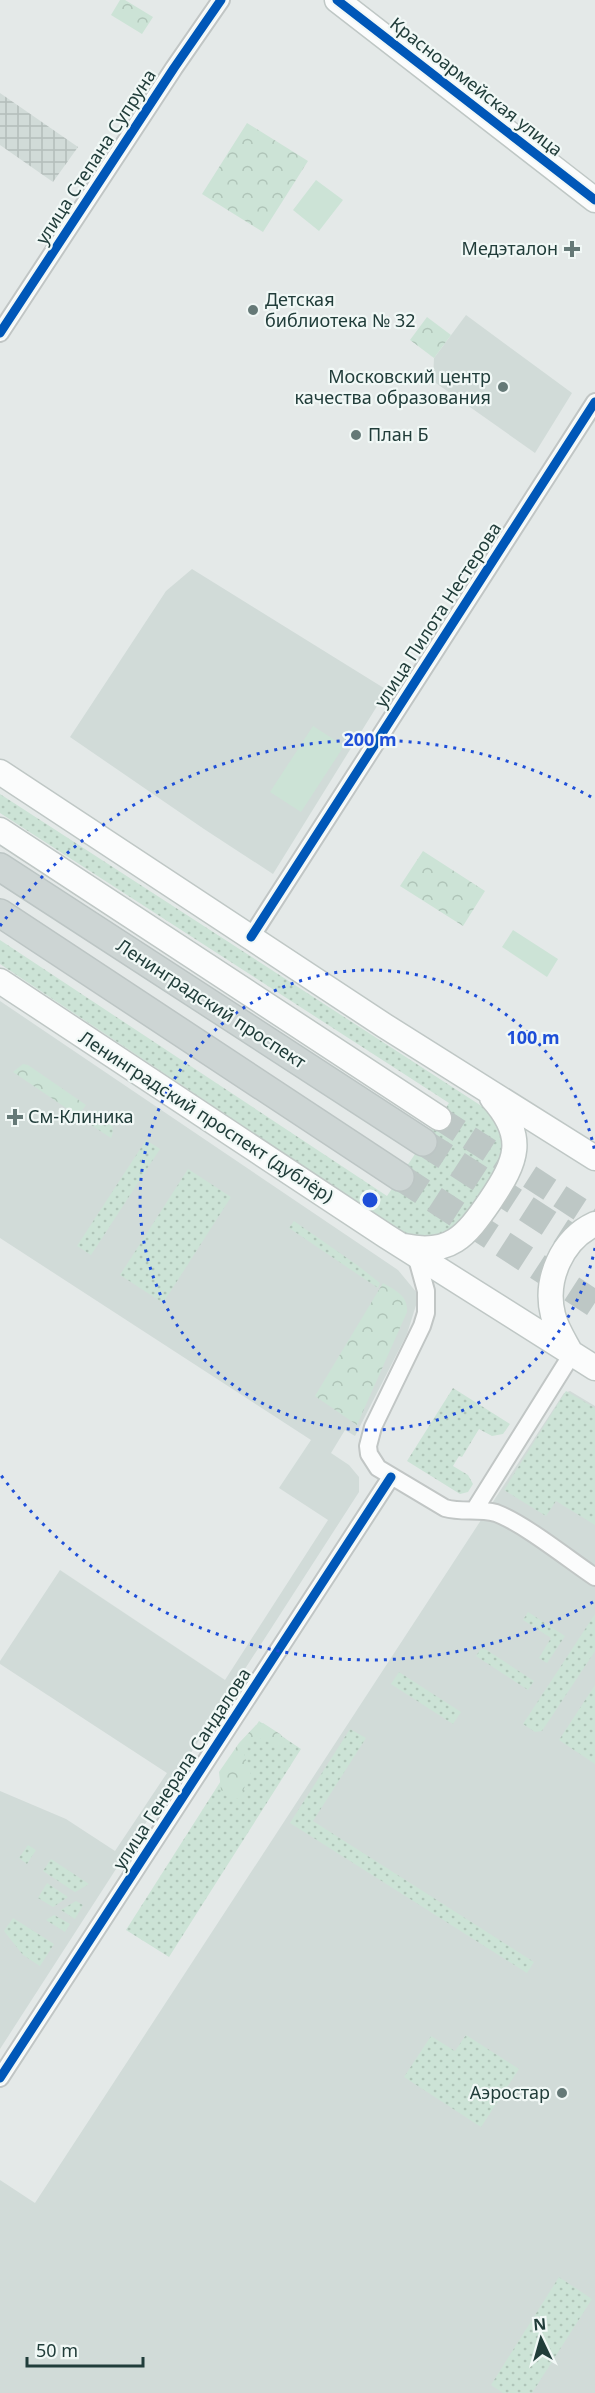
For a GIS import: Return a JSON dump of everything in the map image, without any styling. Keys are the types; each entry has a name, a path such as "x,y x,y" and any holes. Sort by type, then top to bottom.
{"main road":[{"name":"Красноармейская улица","path":"337,0 595,200"},
{"path":"0,772 385,1026 595,1158"},
{"path":"0,830 439,1118"},
{"name":"Ленинградский проспект","path":"0,867 423,1142"},
{"path":"0,913 400,1177"},
{"name":"Ленинградский проспект (дублёр)","path":"0,981 386,1236 595,1368"},
{"path":"386,1236 405,1246 421,1248 448,1245 460,1239 471,1228 508,1175 513,1162 514,1136 505,1114 482,1086"},
{"path":"572,1354 559,1332 553,1315 551,1283 565,1251 576,1236 595,1224"}],"street":[{"name":"улица Степана Супруна","path":"0,333 221,0"},
{"name":"улица Пилота Нестерова","path":"251,937 595,402"},
{"path":"416,1255 426,1291 426,1313 422,1326 373,1427 368,1446 369,1454 378,1468 445,1508 456,1511 475,1509 494,1513 510,1520 595,1577"},
{"path":"475,1509 572,1354"},
{"name":"улица Генерала Сандалова","path":"0,2078 391,1477"}],"shaded area":[{"path":"0,93 78,147 53,182 0,145"},
{"name":"Московский центр качества образования","path":"466,315 572,393 535,453 433,381 434,358"},
{"path":"192,569 387,690 273,874 70,737 166,591"},
{"path":"0,1001 398,1270 417,1293 417,1302 407,1334 355,1436 345,1430 331,1453 349,1465 359,1477 359,1492 0,2049 0,1791 66,1819 115,1851 167,1773 0,1664 0,1661 60,1570 225,1680 328,1520 279,1488 311,1440 0,1238"},
{"path":"570,1391 595,1406 595,2393 0,2393 0,2180 35,2203 564,1393"}],"green space":[{"path":"120,0 125,0 153,17 142,34 111,15"},
{"path":"247,123 308,161 263,232 202,194"},
{"path":"316,180 343,200 319,231 293,210"},
{"path":"427,317 451,335 434,358 410,340"},
{"path":"313,726 344,746 301,812 270,792"},
{"path":"0,794 480,1105 493,1116 501,1127 503,1161 456,1231 433,1239 411,1236 401,1231 0,964 0,940 387,1196 449,1103 0,813"},
{"path":"423,851 485,891 463,926 400,886"},
{"path":"513,930 558,959 547,977 502,947"},
{"path":"23,1064 28,1065 86,1105 78,1116 13,1072"},
{"path":"97,1110 112,1125 111,1138 88,1123"},
{"path":"146,1140 160,1149 91,1255 77,1246"},
{"path":"188,1169 231,1197 163,1303 120,1275"},
{"path":"294,1221 380,1283 378,1288 289,1228"},
{"path":"383,1283 403,1297 406,1301 407,1312 357,1425 315,1396"},
{"path":"453,1388 510,1424 503,1434 492,1436 479,1429 462,1457 459,1456 453,1466 468,1475 473,1484 468,1492 460,1494 407,1461"},
{"path":"566,1391 595,1408 595,1525 556,1501 546,1516 504,1490"},
{"path":"528,1612 565,1636 547,1663 539,1658 551,1638 523,1620"},
{"path":"595,1614 595,1651 542,1731 535,1732 523,1724"},
{"path":"482,1647 534,1681 528,1690 476,1656"},
{"path":"399,1672 461,1712 453,1724 391,1684"},
{"path":"595,1685 595,1764 559,1740"},
{"path":"259,1721 301,1749 169,1957 126,1930"},
{"path":"263,1723 280,1734 290,1746 279,1746 256,1738 250,1743 244,1755 251,1772 240,1798 233,1799 221,1790 219,1772 239,1743 256,1725"},
{"path":"350,1729 366,1738 313,1821 534,1962 527,1973 290,1823"},
{"path":"28,1845 36,1850 27,1864 19,1858"},
{"path":"51,1859 89,1884 75,1892 43,1871"},
{"path":"47,1883 68,1897 53,1907 38,1898"},
{"path":"76,1901 83,1905 75,1919 61,1910"},
{"path":"54,1915 70,1924 65,1932 46,1920"},
{"path":"13,1918 54,1944 40,1966 23,1955 4,1931"},
{"path":"466,2035 519,2069 481,2127 404,2077 431,2036 455,2051"},
{"path":"559,2277 592,2299 532,2393 503,2393 491,2385"}],"tunnel":[{"path":"439,1118 595,1219"},
{"path":"423,1142 595,1253"},
{"path":"400,1177 595,1304"}],"cycle path":[{"path":"0,333 221,0"},
{"path":"337,0 595,200"},
{"path":"251,937 595,402"},
{"path":"0,2078 391,1477"}],"place":[{"name":"Медэталон","path":"572,249"},
{"name":"Детская библиотека № 32","path":"253,310"},
{"name":"Московский центр качества образования","path":"503,387"},
{"name":"План Б","path":"356,435"},
{"name":"См-Клиника","path":"15,1117"},
{"name":"Аэростар","path":"562,2093"}]}
